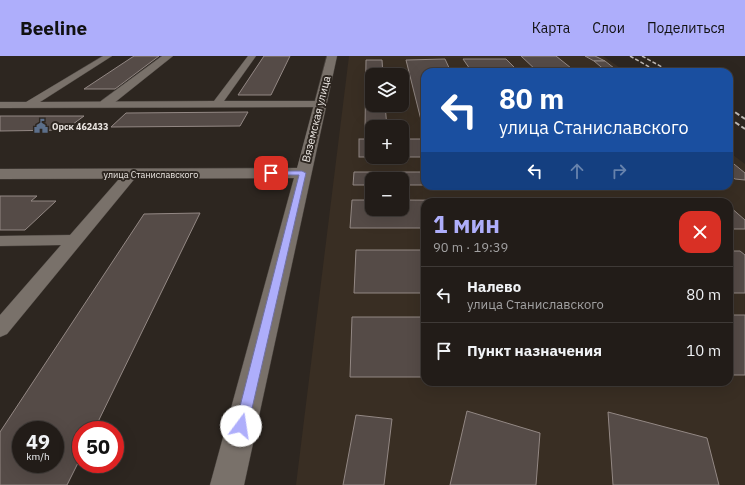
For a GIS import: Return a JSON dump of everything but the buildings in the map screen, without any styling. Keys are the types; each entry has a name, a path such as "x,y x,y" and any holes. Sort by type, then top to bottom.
{"main road":[{"path":"105,104 168,56"},
{"name":"Вяземская улица","path":"227,485 302,173 332,56"},
{"name":"улица Станиславского","path":"0,174 302,173"}],"lane":[{"path":"28,105 108,56"},
{"path":"216,105 252,56"},
{"path":"0,105 320,104"},
{"path":"0,329 131,174"},
{"path":"0,241 75,240"}],"shaded area":[{"path":"349,56 603,56 620,68 421,68 421,190 733,190 733,155 745,164 745,485 296,485"}],"railway":[{"path":"630,56 651,68"},
{"path":"642,56 664,68"},
{"path":"733,111 745,119"},
{"path":"733,121 745,129"}],"place":[{"name":"Орск 462433","path":"41,126"}],"route":[{"path":"241,426 302,173 271,173"}]}
